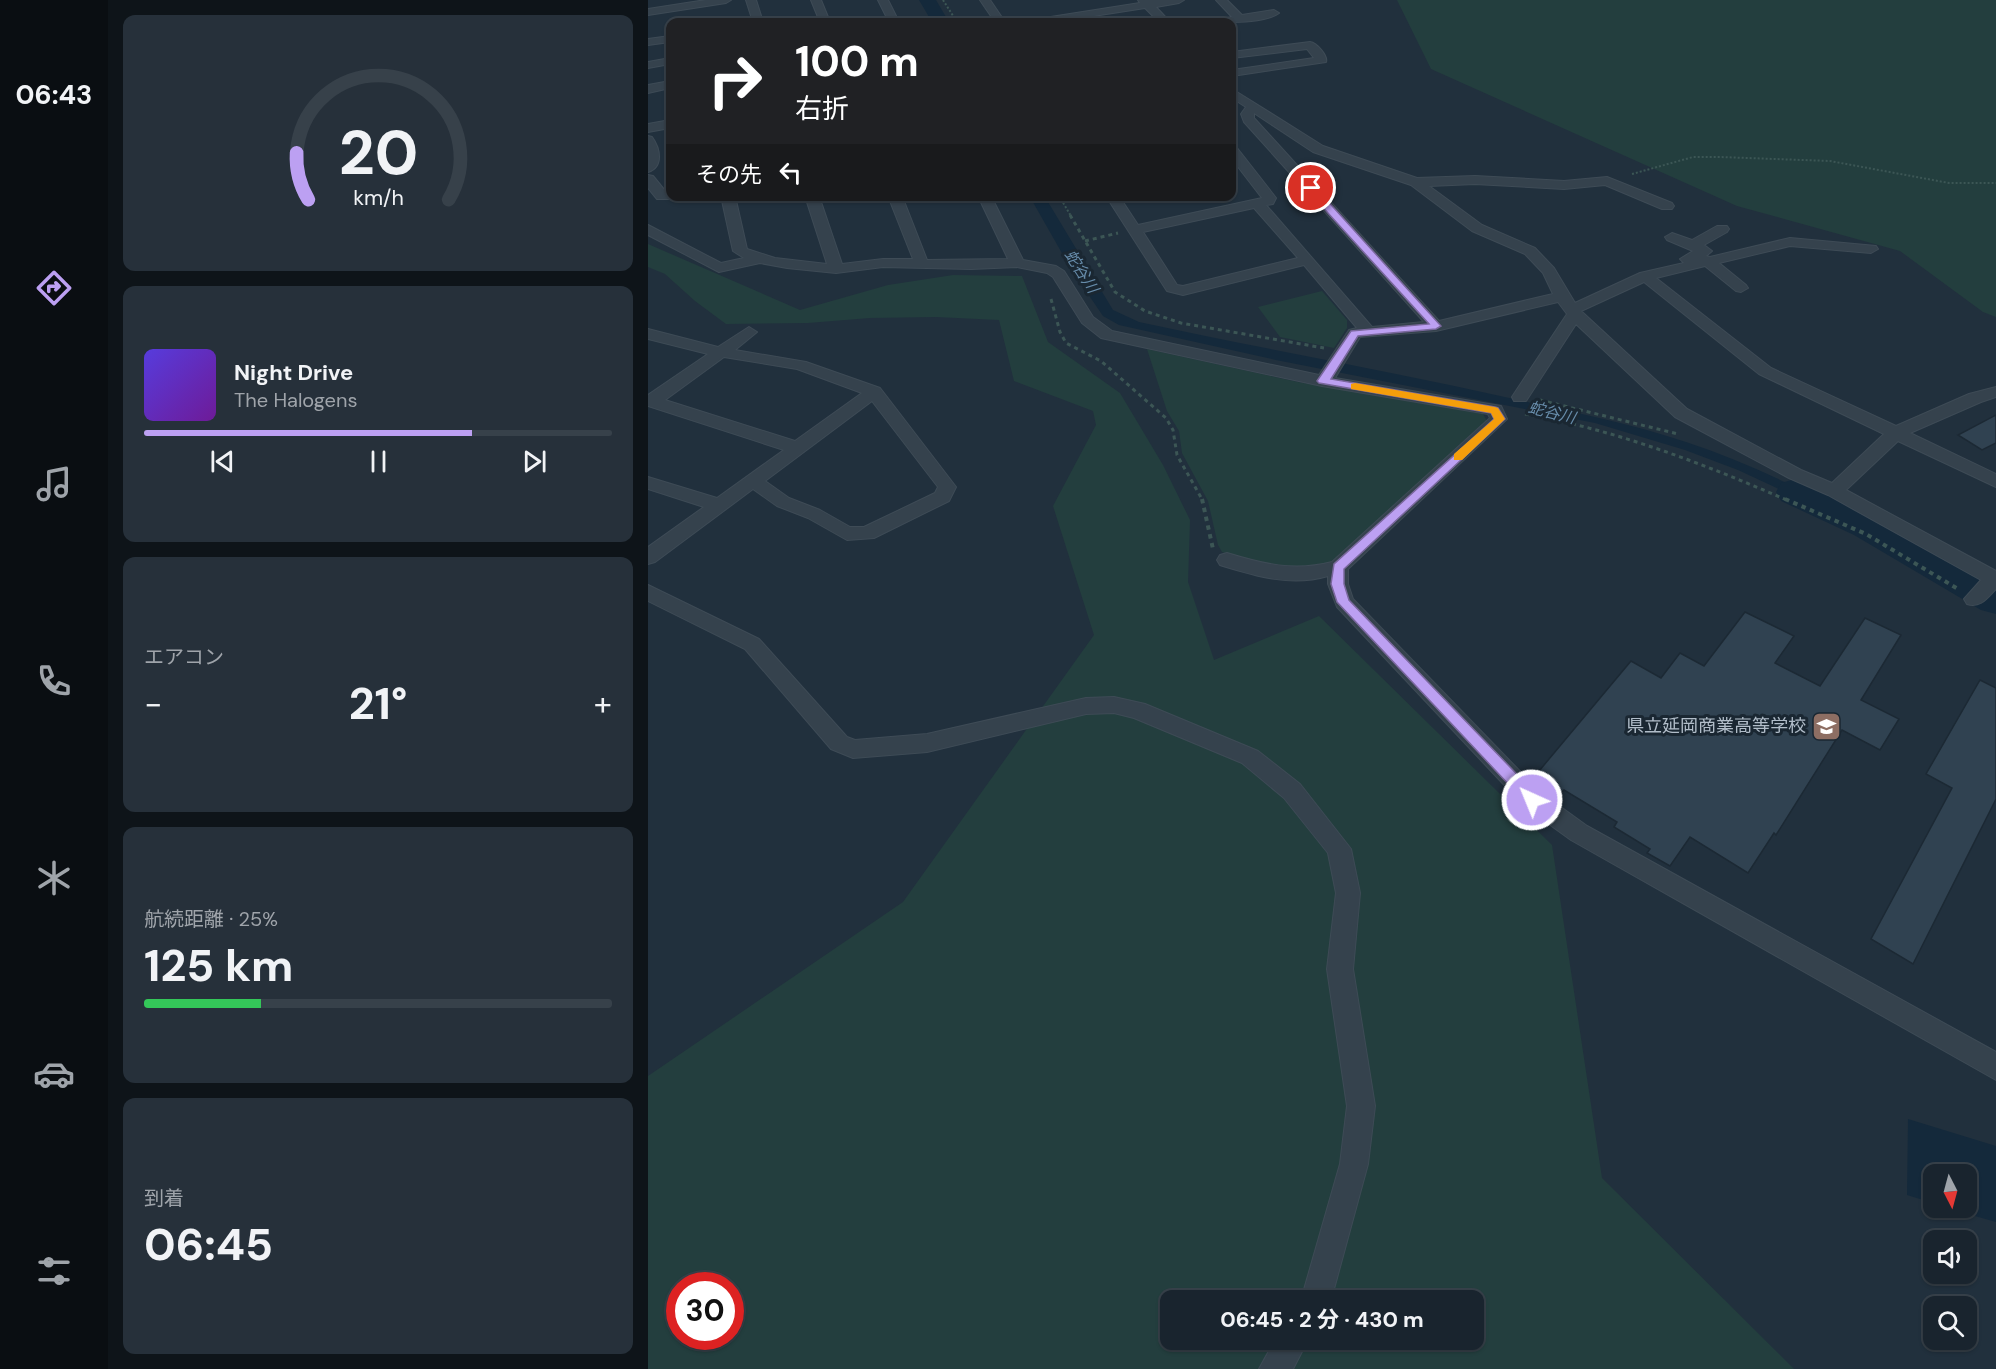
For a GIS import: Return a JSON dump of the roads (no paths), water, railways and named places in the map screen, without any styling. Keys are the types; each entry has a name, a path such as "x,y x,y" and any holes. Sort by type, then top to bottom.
{"street":[{"path":"648,12 726,0"},
{"path":"751,0 757,18"},
{"path":"816,0 823,18"},
{"path":"883,0 892,18"},
{"path":"985,0 997,18"},
{"path":"1073,16 1146,2 1179,0"},
{"path":"1221,0 1240,19"},
{"path":"1146,2 1161,18"},
{"path":"1236,20 1274,13"},
{"path":"648,42 666,40"},
{"path":"1236,54 1310,45 1322,60 1236,72"},
{"path":"648,65 666,62"},
{"path":"648,89 666,87"},
{"path":"1236,96 1318,149 1416,182 1477,228 1530,251 1549,270 1569,307 1682,413 1796,474 1834,491 1994,579 1975,597"},
{"path":"1236,112 1252,108"},
{"path":"1252,108 1247,114 1248,119 1436,326"},
{"path":"648,128 666,125"},
{"path":"648,140 654,150 654,158 648,168"},
{"path":"1134,230 1268,201 1269,198 1236,156"},
{"path":"648,178 662,196 666,196"},
{"path":"1416,182 1475,180 1564,185 1607,181 1667,206"},
{"path":"729,201 740,251 758,259 836,269 883,262 1023,264 1051,269 1059,274 1087,320 1107,335 1325,379 1495,410 1499,419 1338,567 1317,574 1293,576 1260,571 1227,560"},
{"path":"814,201 836,269"},
{"path":"897,201 922,264"},
{"path":"987,201 1023,264"},
{"path":"1115,201 1172,288 1183,291 1307,260"},
{"path":"1224,201 1230,209"},
{"path":"1257,203 1368,332"},
{"path":"648,229 719,268 758,259"},
{"path":"1692,246 1722,229"},
{"path":"1325,379 1354,333 1436,326 1569,307 1704,251 1672,237"},
{"path":"1649,274 1790,242 1871,249"},
{"path":"1706,260 1741,288"},
{"path":"1649,274 1765,371 1996,481"},
{"path":"1521,396 1569,307"},
{"path":"650,400 749,332"},
{"path":"648,334 720,352 800,365 874,392 948,487 943,497 867,533 847,534 814,514 783,502 753,481"},
{"path":"648,557 874,392"},
{"path":"1834,491 1896,433 1975,398 1996,392"},
{"path":"650,400 797,448"},
{"path":"648,483 719,506"},
{"path":"1338,567 1338,584 1344,602 1532,800 1579,833 1996,1067"},
{"path":"648,592 752,644 839,743 853,749 927,743 1086,706 1114,705 1137,710 1250,757 1292,791 1339,849 1348,892 1341,969 1361,1106 1354,1164 1319,1290"},
{"path":"1275,1369 1287,1350"}],"water":[{"path":"919,0 936,0 947,18 930,18"},
{"path":"1032,201 1047,201 1113,310 1139,322 1579,413 1665,435 1726,457 1805,492 1996,595 1996,601 1876,534 1738,470 1685,450 1595,423 1276,360 1119,325 1103,316 1071,269"},
{"path":"1908,1119 1996,1146 1996,1222 1977,1217 1977,1164 1923,1164 1923,1200 1907,1195"}],"waterway":[{"name":"蛇谷川","path":"1795,492 1868,525 1996,599"}],"place":[{"name":"県立延岡商業高等学校","path":"1827,726"}]}
